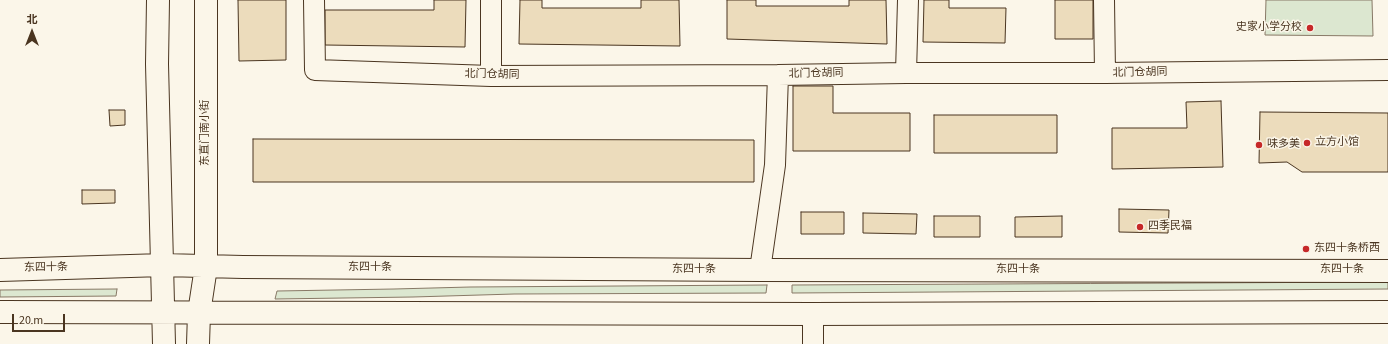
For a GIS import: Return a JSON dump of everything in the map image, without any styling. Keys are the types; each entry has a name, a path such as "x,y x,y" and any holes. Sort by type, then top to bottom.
{"main road":[{"path":"158,0 157,64 164,344"},
{"name":"东直门南小街","path":"198,344 199,313 206,267 206,0"},
{"name":"东四十条","path":"0,270 162,265 206,267 760,270 1388,270"},
{"path":"0,312 813,314 1388,312"}],"street":[{"name":"北门仓胡同","path":"314,0 315,70 491,76 1388,70"},
{"path":"491,76 492,0"},
{"path":"906,73 908,0"},
{"path":"1104,0 1105,73"},
{"path":"760,270 775,165 778,75"},
{"path":"813,314 813,344"}],"green space":[{"path":"1266,0 1372,0 1373,36 1265,35"},
{"path":"1388,282 1388,289 792,293 792,285"},
{"path":"767,285 766,293 514,294 275,299 277,291 470,287"},
{"path":"117,289 116,296 0,297 0,290"}],"building":[{"path":"238,0 286,0 286,60 239,61"},
{"path":"434,0 466,0 465,47 325,45 325,10 434,10"},
{"path":"520,0 542,0 542,8 641,8 641,0 679,0 680,46 519,44"},
{"path":"727,0 756,0 756,6 849,6 849,0 886,0 887,44 727,39"},
{"path":"924,0 949,0 949,8 1006,8 1005,43 923,42"},
{"path":"1055,0 1093,0 1093,39 1055,39"},
{"path":"793,86 833,86 833,113 910,113 910,151 793,151"},
{"path":"1221,101 1223,167 1112,169 1112,128 1187,128 1186,102"},
{"path":"109,110 125,110 125,125 110,126"},
{"path":"1260,112 1388,113 1388,172 1302,172 1287,162 1259,163"},
{"path":"934,115 1057,115 1057,153 934,153"},
{"path":"253,139 754,140 754,182 253,182"},
{"path":"82,190 115,190 115,203 82,204"},
{"path":"1119,209 1169,210 1168,233 1119,232"},
{"path":"801,212 844,212 844,234 801,234"},
{"path":"863,213 917,214 916,234 863,233"},
{"path":"934,216 980,216 980,237 934,237"},
{"path":"1062,216 1062,237 1015,237 1015,217"}],"place":[{"name":"史家小学分校","path":"1310,28"},
{"name":"立方小馆","path":"1307,143"},
{"name":"味多美","path":"1259,145"},
{"name":"四季民福","path":"1140,227"},
{"name":"东四十条桥西","path":"1306,249"}]}
